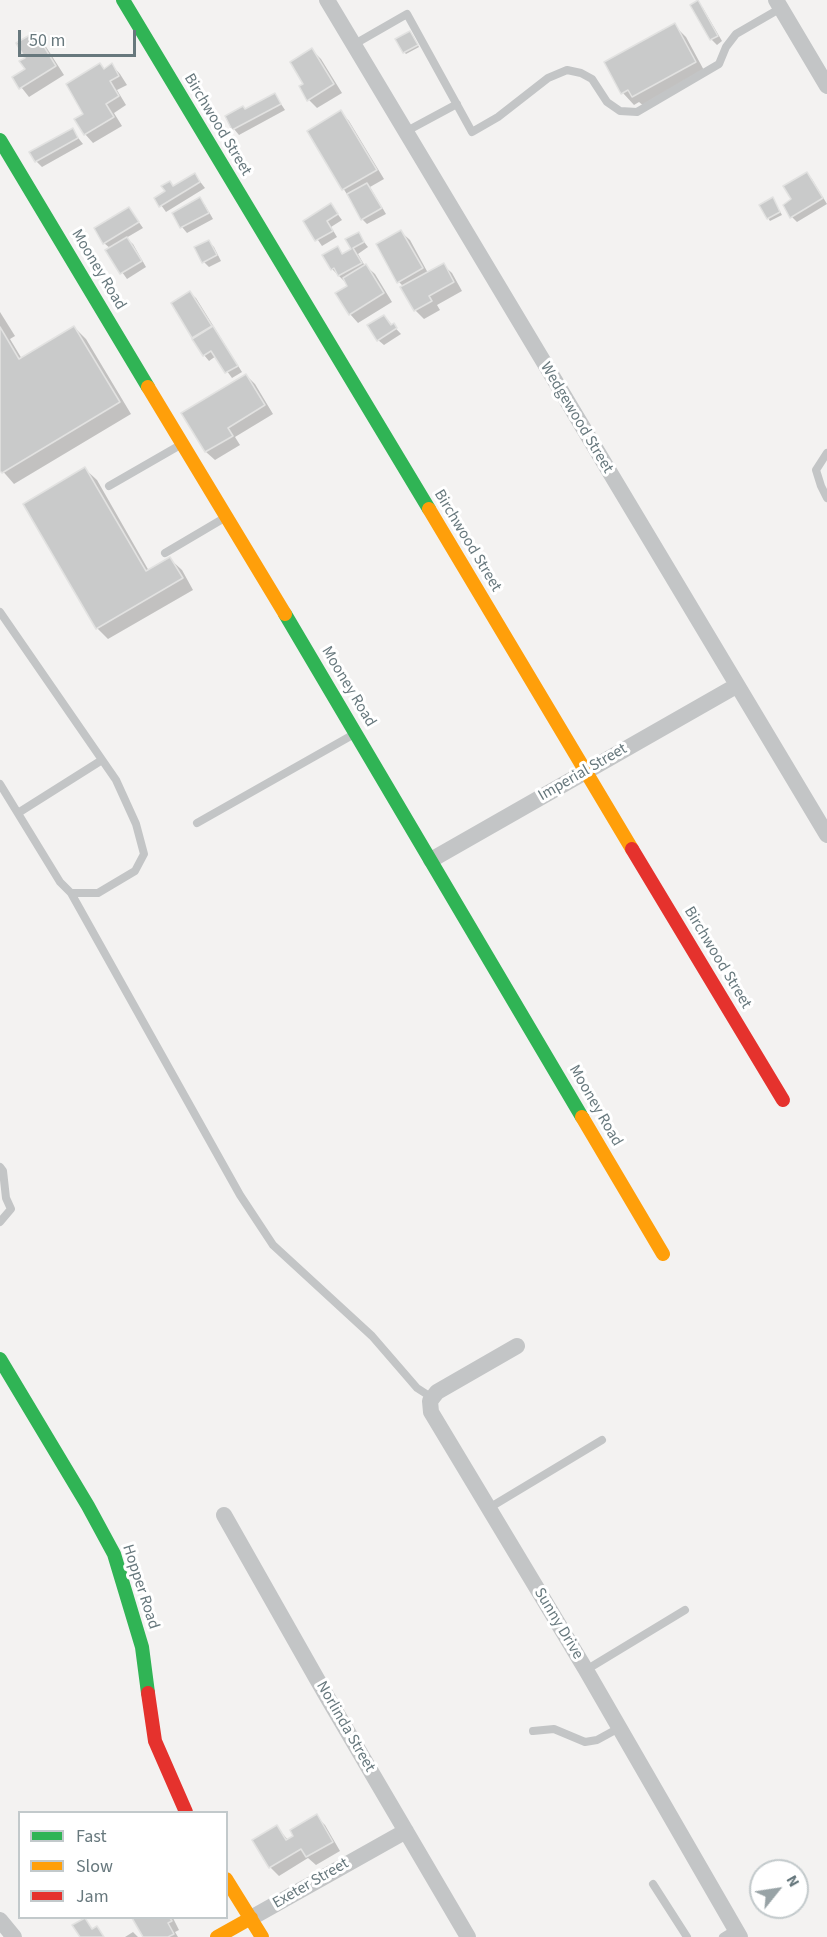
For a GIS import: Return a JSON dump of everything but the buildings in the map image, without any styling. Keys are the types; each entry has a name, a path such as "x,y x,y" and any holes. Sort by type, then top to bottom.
{"street":[{"name":"Birchwood Street","path":"123,0 783,1100"},
{"name":"Wedgewood Street","path":"327,0 827,835"},
{"path":"778,4 827,86"},
{"name":"Mooney Road","path":"0,140 356,732 663,1254"},
{"name":"Imperial Street","path":"431,860 736,686"},
{"path":"431,1397 517,1346"},
{"name":"Hopper Road","path":"0,1359 114,1554 142,1647 155,1741 186,1811"},
{"name":"Sunny Drive","path":"431,1397 429,1404 431,1412 586,1670 733,1934"},
{"name":"Norlinda Street","path":"224,1515 468,1937"},
{"name":"Exeter Street","path":"217,1937 406,1831"},
{"path":"228,1882 262,1937"},
{"path":"0,1920 14,1937"}],"lane":[{"path":"353,45 407,14 472,132 498,117 548,78 567,70 581,73 592,79 607,102 620,111 637,112 719,64 726,47 736,34 778,4"},
{"path":"405,132 457,104"},
{"path":"109,486 182,444"},
{"path":"827,453 816,470 827,498"},
{"path":"165,553 226,516"},
{"path":"0,612 116,780 132,815 144,854 135,871 98,893 71,893"},
{"path":"197,824 356,732"},
{"path":"18,813 102,760"},
{"path":"0,784 60,882 71,893 240,1195 273,1245 372,1335 417,1388 431,1397"},
{"path":"0,1167 3,1171 6,1198 11,1209 0,1222"},
{"path":"489,1508 602,1440"},
{"path":"586,1670 685,1610"},
{"path":"533,1731 554,1729 585,1742 597,1740 619,1728"},
{"path":"653,1884 687,1937"}],"traffic: fast":[{"path":"123,0 429,509"},
{"path":"0,140 148,387"},
{"path":"285,614 582,1117"},
{"path":"0,1359 114,1554 142,1647 148,1693"}],"traffic: slow":[{"path":"148,387 285,614"},
{"path":"429,509 632,849"},
{"path":"582,1117 663,1254"},
{"path":"228,1882 262,1937"},
{"path":"217,1937 251,1918"}],"traffic: jam":[{"path":"632,849 783,1100"},
{"path":"148,1693 155,1741 186,1811"}]}
